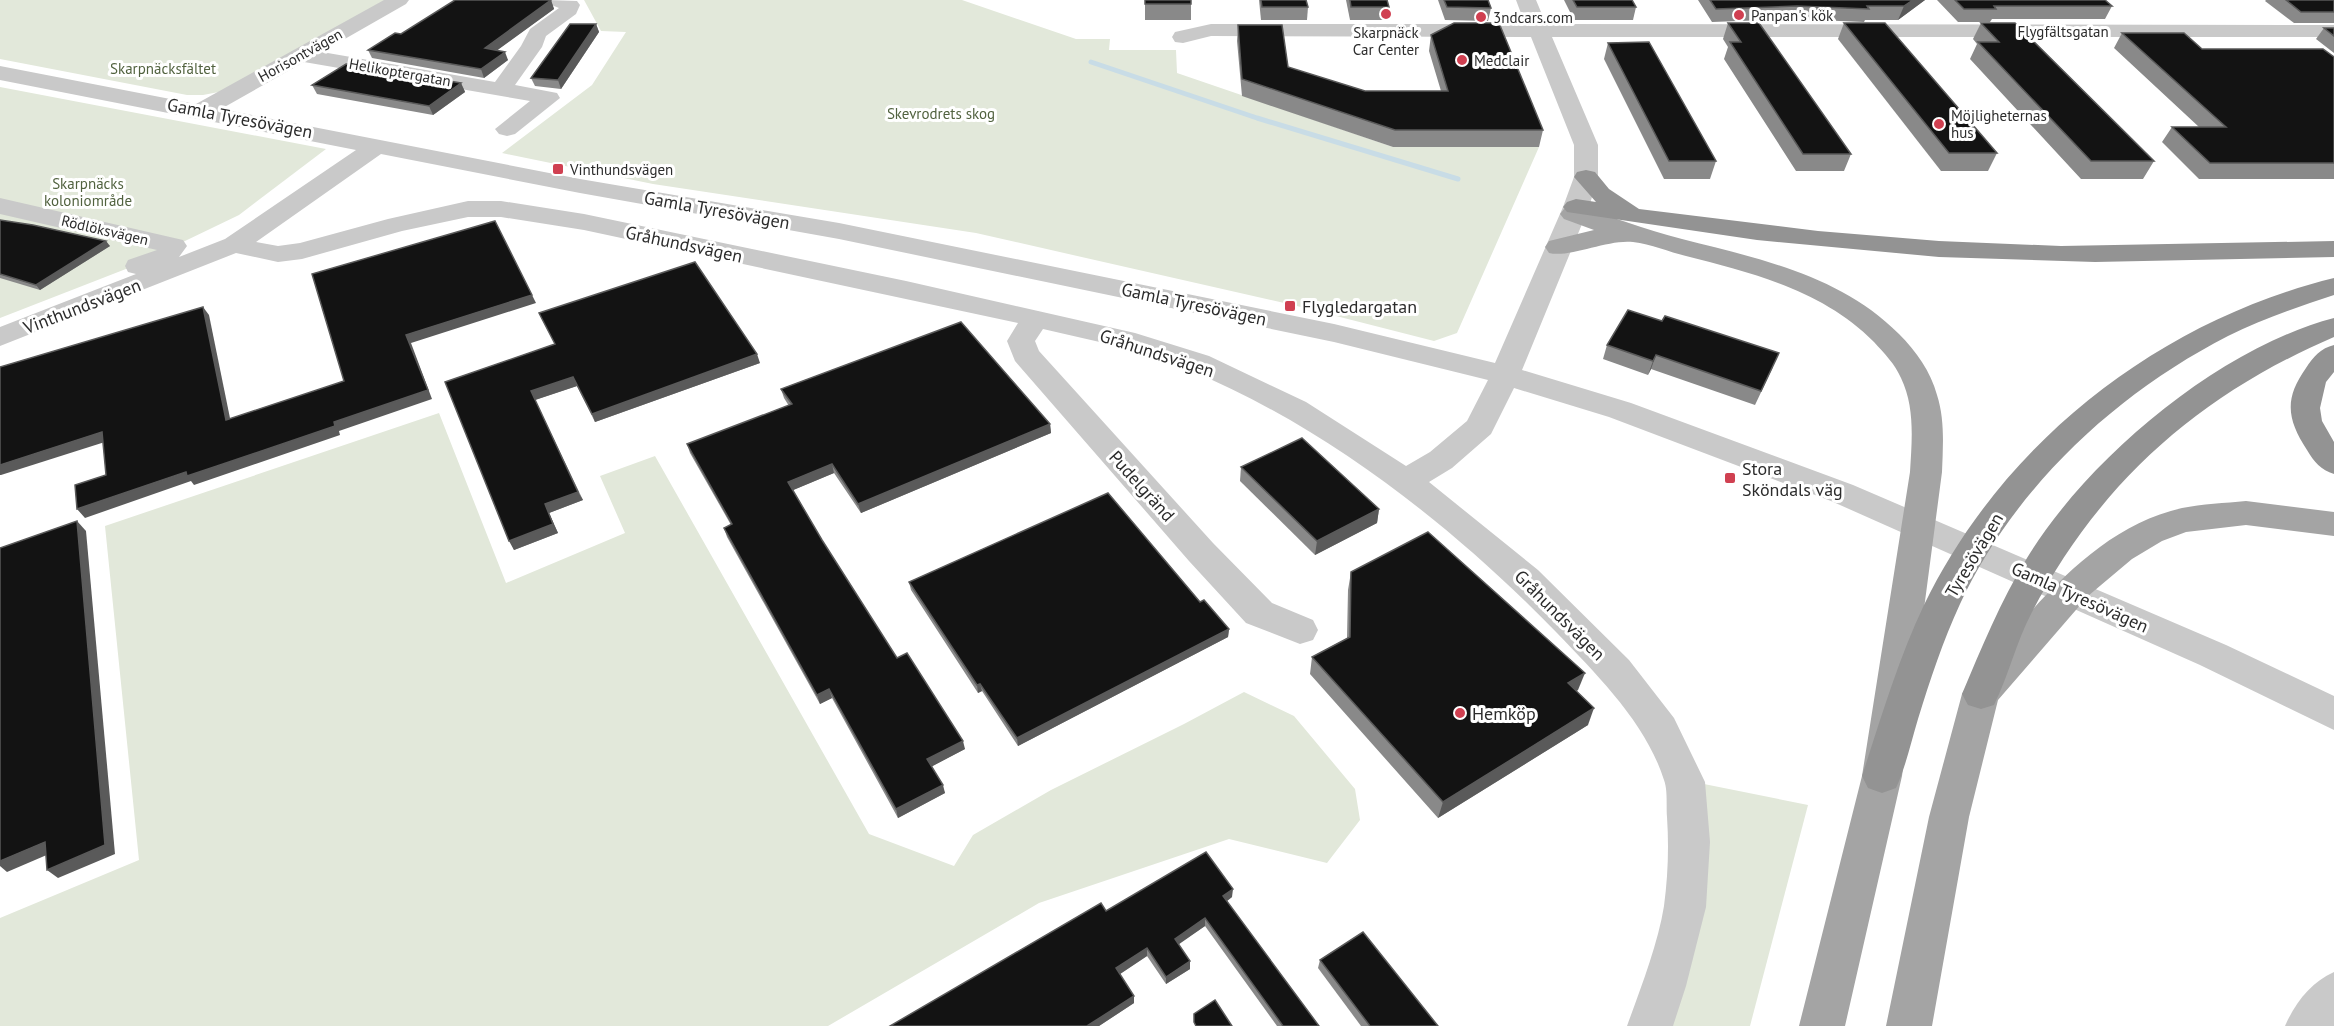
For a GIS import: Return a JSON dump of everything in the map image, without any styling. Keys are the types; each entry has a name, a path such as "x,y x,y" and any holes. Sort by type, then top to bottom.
{"highway":[{"path":"1586,177 1600,194 1633,215"},
{"path":"1575,211 1633,215 1747,232 1987,252 2132,255 2334,249"},
{"name":"Tyresövägen","path":"1882,776 1922,655 1954,582 2007,501 2068,432 2134,379 2173,353 2216,330 2265,309 2334,286"},
{"path":"2026,621 2038,568 2067,526 2131,451 2167,420 2243,370 2295,343 2334,327"},
{"path":"2334,354 2314,376 2306,394 2304,412 2310,431 2334,463"}],"main road":[{"path":"1575,211 1648,239"},
{"path":"1558,247 1613,235 1648,239 1747,263 1825,292 1869,320 1907,361 1918,381 1927,411 1929,435 1926,472 1882,776"},
{"path":"1909,1026 1949,817 1981,694 2026,621 2076,587 2121,550 2150,532 2172,524 2216,515 2246,513 2334,524"},
{"name":"Tyresövägen","path":"1822,1026 1882,776"}],"street":[{"name":"Horisontvägen","path":"201,111 399,0"},
{"path":"500,90 531,47 537,33 569,10 570,5 556,0"},
{"path":"1406,481 1448,454 1480,427 1505,375 1575,211 1586,177 1586,145 1526,0"},
{"name":"Flygfältsgatan","path":"1183,37 1211,30 2334,31"},
{"name":"Helikoptergatan","path":"301,55 549,98 507,129"},
{"name":"Gamla Tyresövägen","path":"0,73 379,145 579,186 862,236 1334,333 1505,375 1620,410 1842,493 2213,655 2334,714"},
{"name":"Vinthundsvägen","path":"0,337 234,245 379,145"},
{"name":"Rödlöksvägen","path":"0,206 174,246 166,256 0,314"},
{"name":"Gråhundsvägen","path":"234,245 279,254 302,251 397,224 458,211 501,209 584,222 906,288 1125,339 1199,363 1295,409 1406,481 1526,579 1616,670 1660,729 1685,782 1689,842 1685,907 1664,986 1650,1026"},
{"name":"Pudelgränd","path":"1036,318 1021,341 1025,354 1201,552 1259,613 1300,630"},
{"path":"2308,1026 2334,994"}],"green space":[{"name":"Skarpnäcksfältet","path":"0,0 388,0 224,91 187,95 0,59"},
{"name":"Skevrodrets skog","path":"584,0 962,0 1076,39 1110,39 1109,50 1176,50 1177,73 1393,147 1539,147 1457,333 1434,341 1293,305 976,233 653,184 502,153 592,85 626,32 601,31"},
{"name":"Skarpnäcks koloniområde","path":"0,87 326,149 239,215 131,267 0,318"},
{"path":"439,413 506,583 625,533 600,476 655,456 869,834 954,866 973,835 1051,790 1244,692 1294,716 1355,789 1360,820 1327,863 1229,839 1039,903 828,1026 0,1026 0,918 139,860 105,526"},
{"path":"1689,781 1808,805 1750,1026 1660,1026"}],"building":[{"path":"455,0 551,0 485,48 505,52 481,69 368,50 395,33 401,34"},
{"path":"1145,0 1191,0 1191,4 1145,4"},
{"path":"1261,0 1306,0 1308,7 1262,7"},
{"path":"1350,0 1387,0 1389,7 1351,7"},
{"path":"1444,0 1488,0 1491,8 1447,7"},
{"path":"1573,0 1632,0 1636,7 1577,7"},
{"path":"1710,0 1913,0 1904,6 1867,6 1869,9 1797,6 1716,9"},
{"path":"1955,0 2105,0 2112,6 1994,6 1996,9 1964,9"},
{"path":"2286,0 2334,0 2334,12 2301,12"},
{"path":"1454,23 1499,23 1543,130 1395,130 1242,79 1238,25 1282,25 1288,67 1365,91 1448,91 1431,35"},
{"path":"1728,23 1759,23 1851,154 1803,154 1730,42 1741,42"},
{"path":"1844,23 1885,23 1997,153 1949,153"},
{"path":"1981,23 2015,23 2154,161 2091,161 1978,42 1999,42"},
{"path":"570,24 596,24 558,80 531,78"},
{"path":"2324,28 2334,28 2334,36"},
{"path":"2122,33 2184,33 2202,49 2323,49 2334,57 2334,163 2210,163 2172,127 2226,127"},
{"path":"1649,42 1716,161 1669,161 1608,43"},
{"path":"346,64 461,83 429,106 312,85"},
{"path":"0,220 106,241 36,285 0,274"},
{"path":"495,221 532,295 406,335 428,390 334,422 335,426 187,476 186,472 77,509 75,485 106,475 102,432 0,465 0,367 203,307 226,420 344,381 312,274"},
{"path":"695,262 757,354 592,414 573,377 531,391 578,492 545,504 553,524 509,541 445,382 555,344 539,313"},
{"path":"1628,310 1662,321 1665,316 1779,353 1761,391 1656,355 1653,361 1607,345"},
{"path":"961,322 1050,424 858,504 832,464 788,482 897,658 907,653 963,741 927,759 943,785 896,809 829,689 817,695 724,528 732,524 687,444 792,404 781,389"},
{"path":"1302,438 1379,509 1317,541 1241,467"},
{"path":"1108,493 1200,602 1204,600 1229,629 1017,738 980,684 977,685 909,582"},
{"path":"77,521 105,845 47,870 45,842 0,861 0,548"},
{"name":"Hemköp","path":"1428,532 1585,673 1568,683 1594,708 1443,802 1312,657 1350,637 1351,572"},
{"path":"1206,852 1233,889 1223,896 1319,1026 1283,1026 1205,918 1175,939 1190,961 1166,977 1147,948 1116,968 1134,996 1087,1026 890,1026 1101,903 1106,911"},
{"path":"1363,932 1438,1026 1370,1026 1320,960"},
{"path":"1215,1000 1232,1026 1196,1026 1194,1014"}],"waterway":[{"path":"1091,62 1257,118 1458,179"}],"place":[{"name":"Skarpnäck Car Center","path":"1386,14"},
{"name":"Panpan's kök","path":"1739,15"},
{"name":"3ndcars.com","path":"1481,17"},
{"name":"Medclair","path":"1462,60"},
{"name":"Möjligheternas hus","path":"1939,124"},
{"name":"Vinthundsvägen","path":"558,169"},
{"name":"Flygledargatan","path":"1290,306"},
{"name":"Stora Sköndals väg","path":"1730,478"},
{"name":"Hemköp","path":"1460,713"}]}
